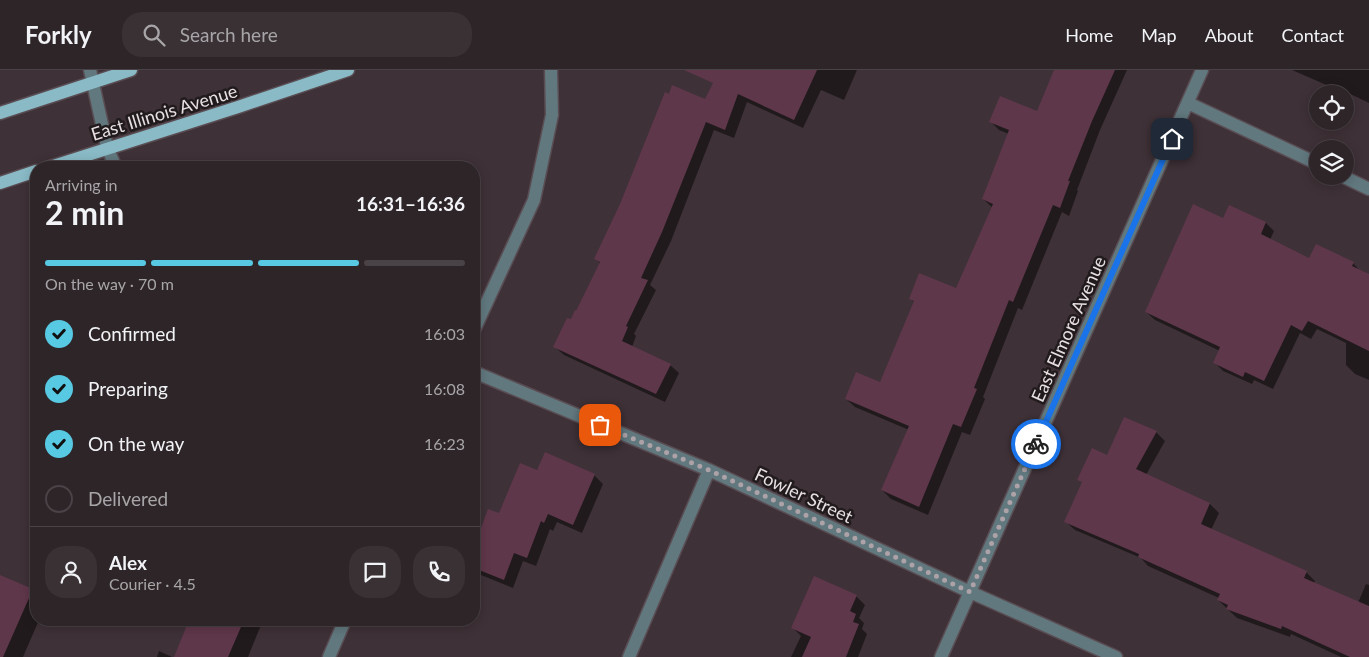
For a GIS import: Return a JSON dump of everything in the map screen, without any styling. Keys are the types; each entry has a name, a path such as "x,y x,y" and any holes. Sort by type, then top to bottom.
{"main road":[{"path":"0,113 91,76 131,70"},
{"name":"East Illinois Avenue","path":"67,161 348,70"},
{"path":"0,183 30,173"}],"street":[{"path":"480,317 534,200 552,116 551,70"},
{"name":"East Elmore Avenue","path":"941,657 1202,70"},
{"path":"91,76 107,147 113,161"},
{"path":"1188,103 1309,160"},
{"path":"1354,182 1369,189"},
{"name":"Fowler Street","path":"480,375 709,470 970,592 1116,657"},
{"path":"629,657 709,470"},
{"path":"329,657 342,626"}],"building":[{"path":"684,70 817,70 794,120 738,94 725,130 706,122 662,232 641,278 648,280 626,326 628,327 622,341 671,364 656,394 553,347 567,318 571,319 576,311 600,262 594,259 620,204 665,92 669,94 672,85 705,99 713,83"},
{"path":"1054,70 1115,70 1068,181 1070,181 1060,208 1053,205 1013,302 1009,300 974,388 977,389 961,427 953,424 919,507 881,490 909,426 845,399 856,372 880,382 914,301 909,299 919,273 956,288 993,204 982,199 1009,130 989,122 1000,96 1037,111"},
{"path":"1193,204 1223,218 1229,205 1266,222 1261,234 1309,258 1316,244 1354,262 1352,266 1369,274 1369,351 1308,321 1302,331 1291,325 1264,381 1245,372 1243,377 1213,363 1220,347 1145,312"},
{"path":"1124,417 1157,431 1136,469 1210,503 1201,524 1307,571 1304,578 1369,606 1369,657 1350,657 1282,626 1281,629 1226,609 1228,605 1217,600 1220,594 1138,557 1139,554 1064,522 1082,482 1077,480 1092,448 1107,455"},
{"path":"545,452 595,474 573,525 548,514 544,523 541,521 527,558 514,553 504,580 480,570 480,528 488,509 499,513 520,463 537,470"},
{"path":"0,575 30,588 30,596 3,657 0,657"},
{"path":"814,576 857,595 850,611 856,614 853,622 859,624 846,657 802,657 811,637 791,628"},
{"path":"187,626 241,626 228,657 174,657"}],"way so far":[{"path":"600,425 709,470 970,592 1036,444"}],"route":[{"path":"1036,444 1172,139"}]}
